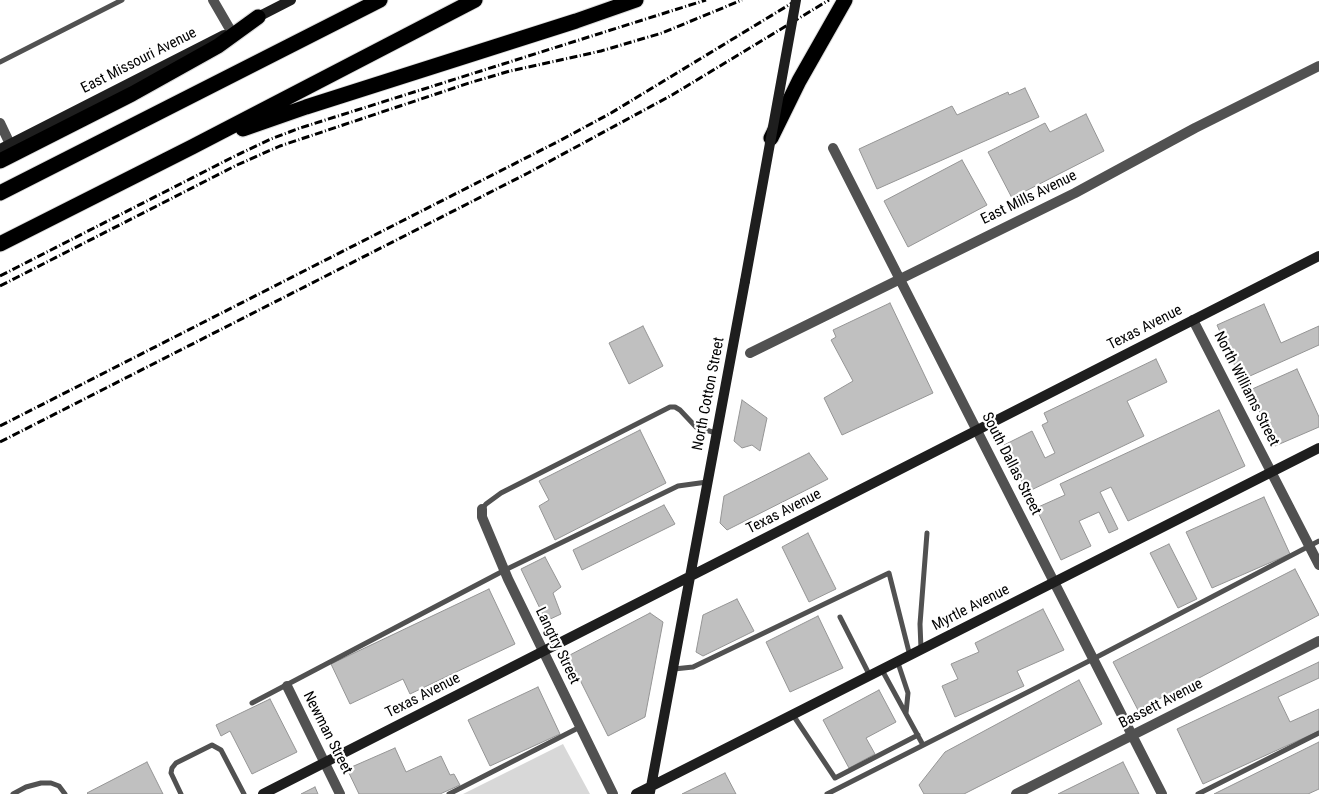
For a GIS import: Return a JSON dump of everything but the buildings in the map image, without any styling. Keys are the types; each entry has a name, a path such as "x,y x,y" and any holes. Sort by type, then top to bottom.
{"highway":[{"path":"0,193 380,0"},
{"path":"0,244 475,0"},
{"path":"192,147 306,107 636,0"},
{"path":"770,139 799,81 844,0"},
{"path":"0,161 132,94 204,54 258,17"}],"main road":[{"name":"East Missouri Avenue","path":"0,149 291,0"},
{"name":"North Cotton Street","path":"651,790 692,576 707,482 796,0"},
{"name":"Texas Avenue","path":"263,794 1319,256"},
{"name":"Myrtle Avenue","path":"636,794 651,790 870,676 1319,448"}],"street":[{"path":"213,0 231,31"},
{"name":"East Mills Avenue","path":"750,353 1075,193 1195,128 1319,66"},
{"path":"0,123 10,144"},
{"name":"South Dallas Street","path":"834,148 1162,794"},
{"name":"North Williams Street","path":"1193,320 1319,565"},
{"name":"Langtry Street","path":"482,509 482,517 508,579 613,794"},
{"name":"Bassett Avenue","path":"1016,794 1319,640"},
{"name":"Newman Street","path":"286,686 340,794"}],"lane":[{"path":"0,62 122,0"},
{"path":"482,509 501,493 670,407 680,410 696,427 716,433"},
{"path":"252,703 505,570 678,486 707,482"},
{"path":"922,650 920,624 927,533"},
{"path":"827,794 1093,659 1319,541"},
{"path":"674,669 693,667 889,572 910,656"},
{"path":"840,617 870,676"},
{"path":"898,662 908,693 906,714"},
{"path":"882,670 923,745"},
{"path":"793,716 835,778 918,735"},
{"path":"449,794 581,727"},
{"path":"1198,794 1319,733"},
{"path":"181,794 172,773 172,768 176,764 212,746 221,750 244,794"},
{"path":"13,794 26,787 41,783 51,783 59,786 65,794"}],"shaded area":[{"path":"563,744 590,794 463,794"}],"railway":[{"path":"0,276 271,139 300,128 706,0"},
{"path":"0,286 237,165 280,146 469,83 510,71 601,51 662,33 742,0"},
{"path":"0,426 561,140 611,113 797,0"},
{"path":"0,442 528,173 672,95 829,0"}]}
